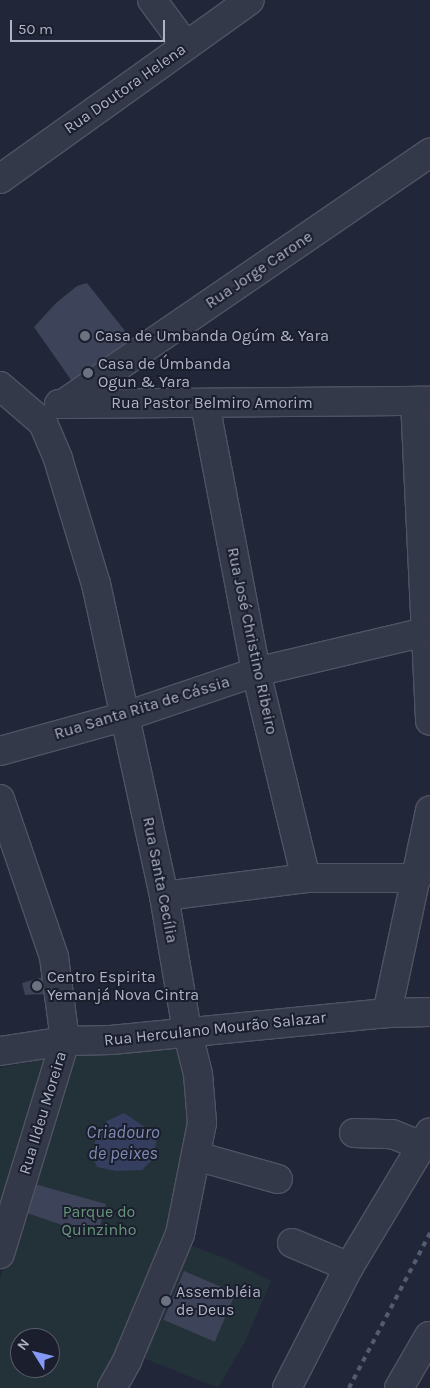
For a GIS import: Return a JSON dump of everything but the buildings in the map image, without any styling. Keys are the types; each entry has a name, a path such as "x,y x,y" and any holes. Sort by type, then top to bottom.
{"street":[{"path":"152,0 186,46"},
{"name":"Rua Doutora Helena","path":"0,178 250,0"},
{"name":"Rua Jorge Carone","path":"63,404 430,154"},
{"name":"Rua Pastor Belmiro Amorim","path":"3,396 51,406 63,404 423,401"},
{"name":"Rua Santa Cecília","path":"3,396 43,423 58,459 96,584 164,896 187,1030 198,1074 201,1111 196,1156 180,1234 127,1361 112,1388"},
{"path":"423,401 430,721"},
{"name":"Rua José Christino Ribeiro","path":"205,404 256,672 306,878"},
{"name":"Rua Santa Rita de Cássia","path":"0,751 126,716 256,672 428,632"},
{"name":"Rua Ildeu Moreira","path":"0,799 54,957 65,1041 0,1254"},
{"path":"387,1013 430,811"},
{"path":"164,896 306,878 417,878"},
{"name":"Rua Herculano Mourão Salazar","path":"0,1050 65,1041 111,1040 187,1030 387,1013 430,1012"},
{"path":"286,1388 349,1267 426,1139 392,1134 354,1133"},
{"path":"196,1156 282,1184"},
{"path":"292,1243 349,1267"},
{"path":"399,1388 429,1336"}],"green space":[{"name":"Parque do Quinzinho","path":"182,1036 193,1099 177,1213 106,1388 0,1388 0,1279 73,1054"},
{"path":"54,1057 0,1230 0,1068"},
{"path":"184,1243 225,1258 271,1281 246,1340 218,1388 136,1355"}],"water":[{"name":"Criadouro de peixes","path":"124,1113 157,1135 154,1158 142,1170 116,1171 97,1167 91,1154 99,1130 107,1121"}],"railway":[{"path":"349,1388 430,1233"}],"place":[{"name":"Casa de Umbanda Ogúm & Yara","path":"85,336"},
{"name":"Casa de Úmbanda Ogun & Yara","path":"88,373"},
{"name":"Centro Espirita Yemanjá Nova Cintra","path":"37,986"},
{"name":"Assembléia de Deus","path":"166,1301"}]}
